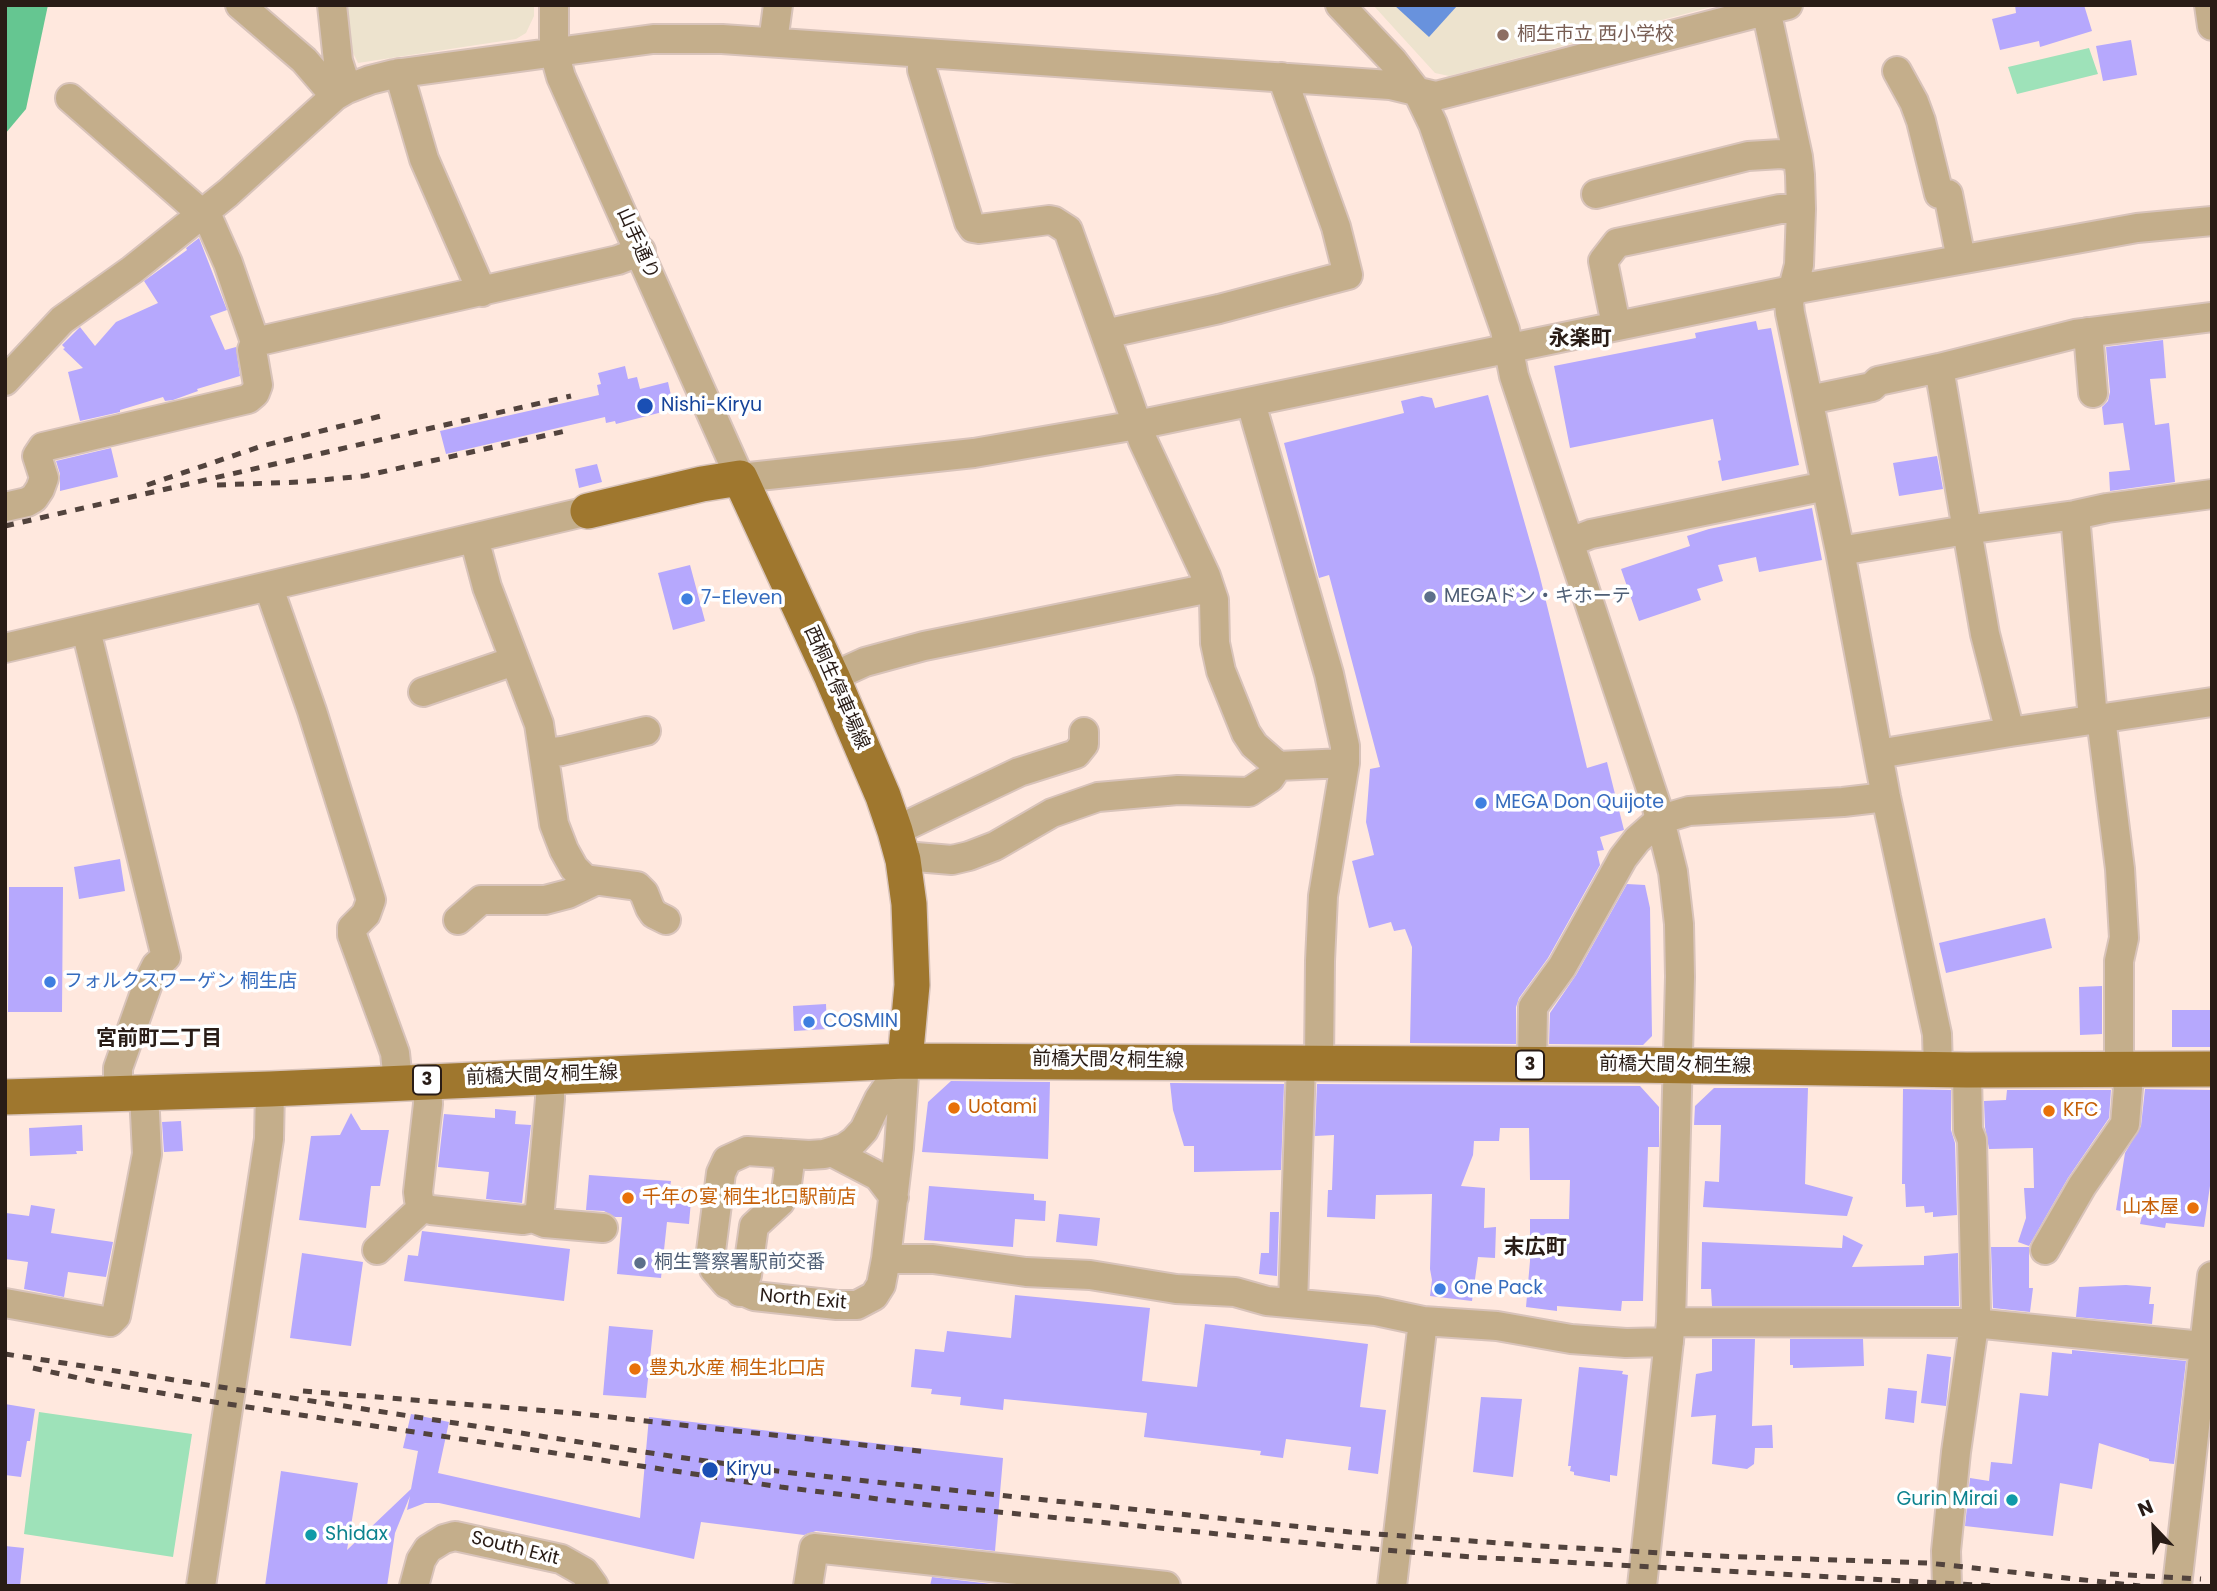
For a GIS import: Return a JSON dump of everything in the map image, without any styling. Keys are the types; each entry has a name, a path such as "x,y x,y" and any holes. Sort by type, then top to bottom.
{"main road":[{"path":"588,512 702,484 740,478"},
{"name":"西桐生停車場線","path":"740,478 832,677 883,796 899,845 909,904 912,985 905,1060"},
{"name":"前橋大間々桐生線","path":"5,1097 270,1089 849,1065 905,1060 1953,1070 2212,1069"}],"street":[{"path":"240,5 341,93"},
{"path":"332,5 341,93"},
{"name":"山手通り","path":"554,5 554,52 561,76 740,478"},
{"path":"773,42 778,5"},
{"path":"1340,5 1376,41 1418,93 1433,124 1506,330 1514,376 1661,820 1678,904 1680,977 1670,1332 1642,1586"},
{"path":"2209,5 2212,26"},
{"path":"5,381 62,320 132,270 259,167 341,93 399,73 653,38 773,42 1282,77 1390,85 1436,96 1773,7 1798,158 1801,209 1799,265 1792,290 1790,313 1840,551 1886,797 1937,1034 1953,1070 1972,1140 1976,1271 1974,1323 1956,1452 1946,1551 1947,1586"},
{"path":"922,52 922,70 969,222 979,229 1049,220 1068,230 1137,425 1210,588 1214,600 1215,643 1224,679 1246,733 1254,745 1278,766 1345,763"},
{"path":"1897,71 1922,121 1939,194 1948,194 1961,259"},
{"path":"399,73 424,159 482,292"},
{"path":"1105,334 1219,309 1348,275 1336,227 1282,77"},
{"path":"5,508 27,502 34,498 40,489 44,478 37,456 43,447 248,399 255,393 258,385 252,350 256,342 228,263 209,220 70,98"},
{"path":"1596,194 1748,156 1780,154 1798,158"},
{"path":"1616,326 1603,261 1618,243 1780,209 1801,209"},
{"path":"740,478 975,453 1137,425 1792,290 2137,228 2212,221"},
{"path":"256,342 618,260 641,251"},
{"path":"1809,400 1872,387 1878,381 2088,332 2212,317"},
{"path":"2088,332 2093,393"},
{"path":"1939,368 1985,634 2010,732"},
{"path":"1251,403 1329,674 1343,730 1345,763 1323,896 1293,1303"},
{"path":"1570,542 1591,534 1826,486"},
{"path":"1840,551 2106,508 2212,494"},
{"path":"5,648 588,512"},
{"path":"2045,1250 2082,1186 2125,1124 2128,1088 2119,1052 2119,961 2124,938 2120,869 2097,719 2075,515"},
{"path":"474,538 486,587 539,724 553,817 558,836 574,868 585,879 593,882 638,886 654,914 666,920"},
{"path":"269,588 312,711 370,900 369,909 352,928 352,935 395,1053 428,1104 418,1192 423,1207 523,1220 538,1214 550,1076"},
{"path":"832,677 865,662 924,646 1210,588"},
{"path":"5,1303 110,1322 116,1316 147,1154 131,1093 118,1068 150,978 156,966 166,957 86,630"},
{"path":"423,692 514,661"},
{"path":"1878,754 2212,702"},
{"path":"545,753 646,731"},
{"path":"1084,733 1084,744 1076,754 1019,772 899,845 916,857 952,860 995,846 1052,813 1098,797 1178,790 1249,792 1270,778 1278,766"},
{"path":"1532,1065 1533,1007 1572,950 1622,858 1637,840 1661,820 1695,810 1886,797"},
{"path":"458,920 481,900 545,900 568,894 593,882"},
{"name":"North Exit","path":"905,1060 894,1197 886,1259 877,1292 865,1303 837,1305 754,1296 740,1292 722,1280 714,1269 711,1237 721,1173 727,1160 740,1152 755,1150 817,1155 832,1152 854,1141 864,1130 879,1099 905,1060"},
{"path":"201,1586 269,1139 270,1089"},
{"path":"832,1152 878,1176 894,1197"},
{"path":"740,1292 747,1275 754,1226 780,1202 786,1191 789,1169 780,1153"},
{"path":"377,1250 423,1207"},
{"path":"533,1218 545,1223 603,1228"},
{"path":"886,1259 933,1259 1026,1272 1082,1274 1176,1289 1235,1292 1267,1301 1376,1311 1423,1321 1497,1326 1570,1339 1626,1343 1670,1332 1974,1323 2208,1347"},
{"path":"2177,1586 2208,1347 2212,1276"},
{"path":"1392,1586 1423,1321"},
{"name":"South Exit","path":"414,1586 421,1560 428,1549 455,1536 561,1559 584,1572 594,1586"},
{"path":"807,1586 814,1548 1061,1580 1166,1586"}],"shaded area":[{"path":"346,5 534,5 534,16 526,33 516,39 358,63 348,43"},
{"name":"桐生市立 西小学校","path":"1373,5 1719,5 1449,76 1435,73"}],"green space":[{"path":"5,5 48,5 26,109 5,134"},
{"path":"2089,48 2098,74 2017,94 2008,67"},
{"path":"39,1412 192,1434 173,1557 24,1534"}],"water":[{"path":"1394,5 1456,5 1457,6 1429,37"}],"building":[{"path":"2015,5 2084,5 2092,31 2040,47 2039,41 2000,50 1992,19 2016,13"},
{"path":"2131,40 2137,75 2103,81 2096,46"},
{"path":"199,238 227,310 210,316 225,350 236,347 240,376 197,389 198,391 173,400 165,401 163,397 120,412 80,421 68,372 83,368 62,345 80,327 95,346 116,322 158,303 144,281"},
{"path":"1756,321 1758,330 1771,328 1799,465 1722,481 1713,419 1570,448 1554,366 1696,338 1695,333"},
{"path":"2163,340 2166,378 2150,379 2155,425 2169,423 2175,482 2110,491 2109,472 2130,470 2123,423 2104,425 2102,407 2108,401 2110,392 2106,347"},
{"path":"625,366 628,379 637,377 640,389 668,382 674,409 616,424 615,421 606,423 605,417 446,454 440,431 599,395 597,385 601,384 598,373"},
{"path":"1488,395 1539,573 1587,768 1607,762 1624,830 1600,837 1604,850 1597,851 1600,865 1548,958 1519,998 1516,1007 1516,1044 1410,1043 1412,947 1405,929 1394,931 1391,922 1369,928 1352,861 1374,855 1366,822 1370,769 1380,767 1329,575 1319,578 1284,443 1404,413 1401,401 1422,396 1432,398 1435,408"},
{"path":"111,448 118,477 60,491 60,474 56,461"},
{"path":"1937,456 1943,489 1899,496 1893,463"},
{"path":"597,464 602,482 579,488 575,469"},
{"path":"1812,508 1822,560 1759,572 1756,557 1718,565 1723,581 1697,589 1701,600 1639,621 1621,569 1690,546 1687,536"},
{"path":"690,565 705,621 673,630 658,573"},
{"path":"120,859 125,891 79,899 74,867"},
{"path":"1627,884 1645,885 1650,908 1652,1036 1643,1045 1549,1044 1550,1013 1576,975"},
{"path":"9,887 63,887 62,1012 8,1012"},
{"path":"2045,918 2052,948 1946,973 1939,943"},
{"path":"2102,986 2102,1034 2080,1035 2079,987"},
{"path":"826,1004 827,1029 794,1031 793,1006"},
{"path":"2172,1010 2212,1010 2212,1047 2172,1047"},
{"path":"951,1081 1050,1082 1048,1159 922,1152 928,1102"},
{"path":"1170,1083 1284,1084 1281,1170 1194,1172 1194,1146 1184,1146 1173,1110"},
{"path":"1317,1084 1640,1086 1659,1107 1659,1147 1648,1147 1643,1301 1622,1301 1621,1311 1557,1306 1557,1311 1526,1307 1530,1219 1569,1219 1570,1180 1530,1180 1529,1128 1500,1128 1499,1141 1474,1141 1473,1155 1461,1186 1485,1188 1484,1228 1496,1227 1495,1258 1478,1257 1472,1301 1430,1296 1432,1194 1376,1195 1375,1219 1327,1217 1328,1190 1332,1190 1334,1135 1315,1136"},
{"path":"1714,1088 1808,1088 1805,1184 1853,1197 1847,1216 1703,1207 1705,1181 1719,1182 1721,1125 1694,1125 1695,1106"},
{"path":"1903,1089 1951,1090 1957,1215 1933,1217 1933,1212 1925,1213 1924,1206 1906,1207 1905,1184 1902,1184"},
{"path":"2145,1089 2212,1090 2212,1186 2204,1227 2166,1223 2165,1228 2140,1224 2142,1216 2116,1210 2125,1153 2141,1126"},
{"path":"2007,1090 2111,1090 2109,1118 2068,1178 2029,1246 2018,1242 2026,1218 2024,1188 2034,1188 2033,1148 1989,1149 1985,1127 1984,1101 2006,1100"},
{"path":"495,1109 516,1111 515,1124 531,1125 522,1203 486,1199 489,1172 438,1167 444,1114 495,1118"},
{"path":"351,1113 361,1130 389,1130 380,1186 371,1186 366,1228 299,1220 311,1136 340,1135"},
{"path":"181,1121 183,1151 164,1152 162,1122"},
{"path":"82,1125 83,1151 76,1151 77,1154 30,1156 29,1128"},
{"path":"589,1175 671,1181 670,1187 692,1189 689,1224 667,1222 661,1278 617,1274 622,1217 615,1217 604,1211 586,1210"},
{"path":"929,1186 1034,1194 1034,1200 1046,1201 1045,1221 1015,1219 1013,1247 924,1240"},
{"path":"31,1205 55,1209 51,1233 113,1242 106,1277 68,1272 64,1297 24,1289 28,1262 5,1259 5,1224 6,1213 29,1216"},
{"path":"1270,1212 1279,1212 1277,1276 1259,1274 1261,1253 1269,1253"},
{"path":"1059,1214 1100,1218 1097,1246 1056,1242"},
{"path":"422,1231 570,1249 564,1301 404,1281 408,1255 418,1256"},
{"path":"1843,1235 1863,1245 1852,1267 1924,1265 1924,1256 1958,1253 1959,1306 1712,1306 1711,1289 1701,1289 1702,1242 1842,1248"},
{"path":"1991,1247 2029,1247 2029,1288 2033,1288 2030,1312 1993,1308"},
{"path":"302,1253 363,1262 351,1346 290,1338"},
{"path":"2079,1287 2151,1287 2149,1304 2154,1304 2152,1324 2076,1317"},
{"path":"1015,1295 1150,1308 1142,1381 1197,1387 1205,1324 1368,1344 1360,1407 1386,1410 1378,1474 1348,1470 1351,1447 1286,1439 1283,1458 1260,1455 1261,1451 1144,1437 1147,1413 1004,1399 1003,1410 960,1405 961,1397 931,1394 932,1389 911,1387 915,1349 944,1352 947,1331 1011,1338"},
{"path":"609,1326 653,1330 646,1398 603,1395"},
{"path":"1712,1339 1755,1339 1752,1426 1772,1425 1773,1448 1755,1448 1754,1464 1747,1469 1712,1464 1716,1415 1691,1417 1696,1374 1712,1371"},
{"path":"1790,1339 1863,1339 1864,1366 1793,1368 1793,1365 1790,1365"},
{"path":"2072,1350 2186,1361 2174,1464 2149,1461 2099,1443 2092,1489 2060,1483 2053,1536 1965,1526 1970,1478 1989,1481 1991,1462 2012,1464 2020,1393 2048,1396 2052,1352 2072,1354"},
{"path":"1927,1354 1951,1357 1946,1406 1921,1403"},
{"path":"1579,1367 1623,1371 1622,1374 1628,1375 1617,1476 1610,1475 1610,1482 1574,1475 1574,1472 1570,1471 1571,1466 1568,1466"},
{"path":"1888,1388 1917,1391 1914,1423 1885,1419"},
{"path":"1481,1397 1522,1399 1513,1477 1473,1472"},
{"path":"5,1404 35,1409 21,1477 5,1475"},
{"path":"411,1414 449,1422 438,1473 640,1518 649,1417 1003,1458 995,1551 816,1531 804,1535 701,1522 694,1559 439,1503 425,1503 407,1510 410,1496 395,1533 387,1586 265,1586 281,1471 358,1483 347,1550 411,1489 418,1451 403,1448"},
{"path":"5,1546 24,1548 20,1586 5,1586"},
{"path":"932,1577 991,1584 991,1586 930,1586"}],"railway":[{"path":"5,526 571,396"},
{"path":"147,485 262,446 385,415"},
{"path":"217,485 364,476 570,430"},
{"path":"5,1354 677,1457 922,1487 1350,1532 1717,1556 1928,1563 2140,1586"},
{"path":"33,1368 201,1400 781,1487 919,1504 1471,1557 1995,1586"},
{"path":"303,1391 573,1413 927,1452"},
{"path":"2110,1574 2201,1579"}],"place":[{"name":"桐生市立 西小学校","path":"1503,35"},
{"name":"Nishi-Kiryu","path":"645,406"},
{"name":"MEGAドン・キホーテ","path":"1430,597"},
{"name":"7-Eleven","path":"687,599"},
{"name":"MEGA Don Quijote","path":"1481,803"},
{"name":"フォルクスワーゲン 桐生店","path":"50,982"},
{"name":"COSMIN","path":"809,1022"},
{"name":"Uotami","path":"954,1108"},
{"name":"KFC","path":"2049,1111"},
{"name":"千年の宴 桐生北口駅前店","path":"628,1198"},
{"name":"山本屋","path":"2193,1208"},
{"name":"桐生警察署駅前交番","path":"640,1263"},
{"name":"One Pack","path":"1440,1289"},
{"name":"豊丸水産 桐生北口店","path":"635,1369"},
{"name":"Kiryu","path":"710,1470"},
{"name":"Gurin Mirai","path":"2012,1500"},
{"name":"Shidax","path":"311,1535"}],"district":[{"name":"永楽町","path":"1580,340"},
{"name":"宮前町二丁目","path":"159,1040"},
{"name":"末広町","path":"1535,1249"}]}
